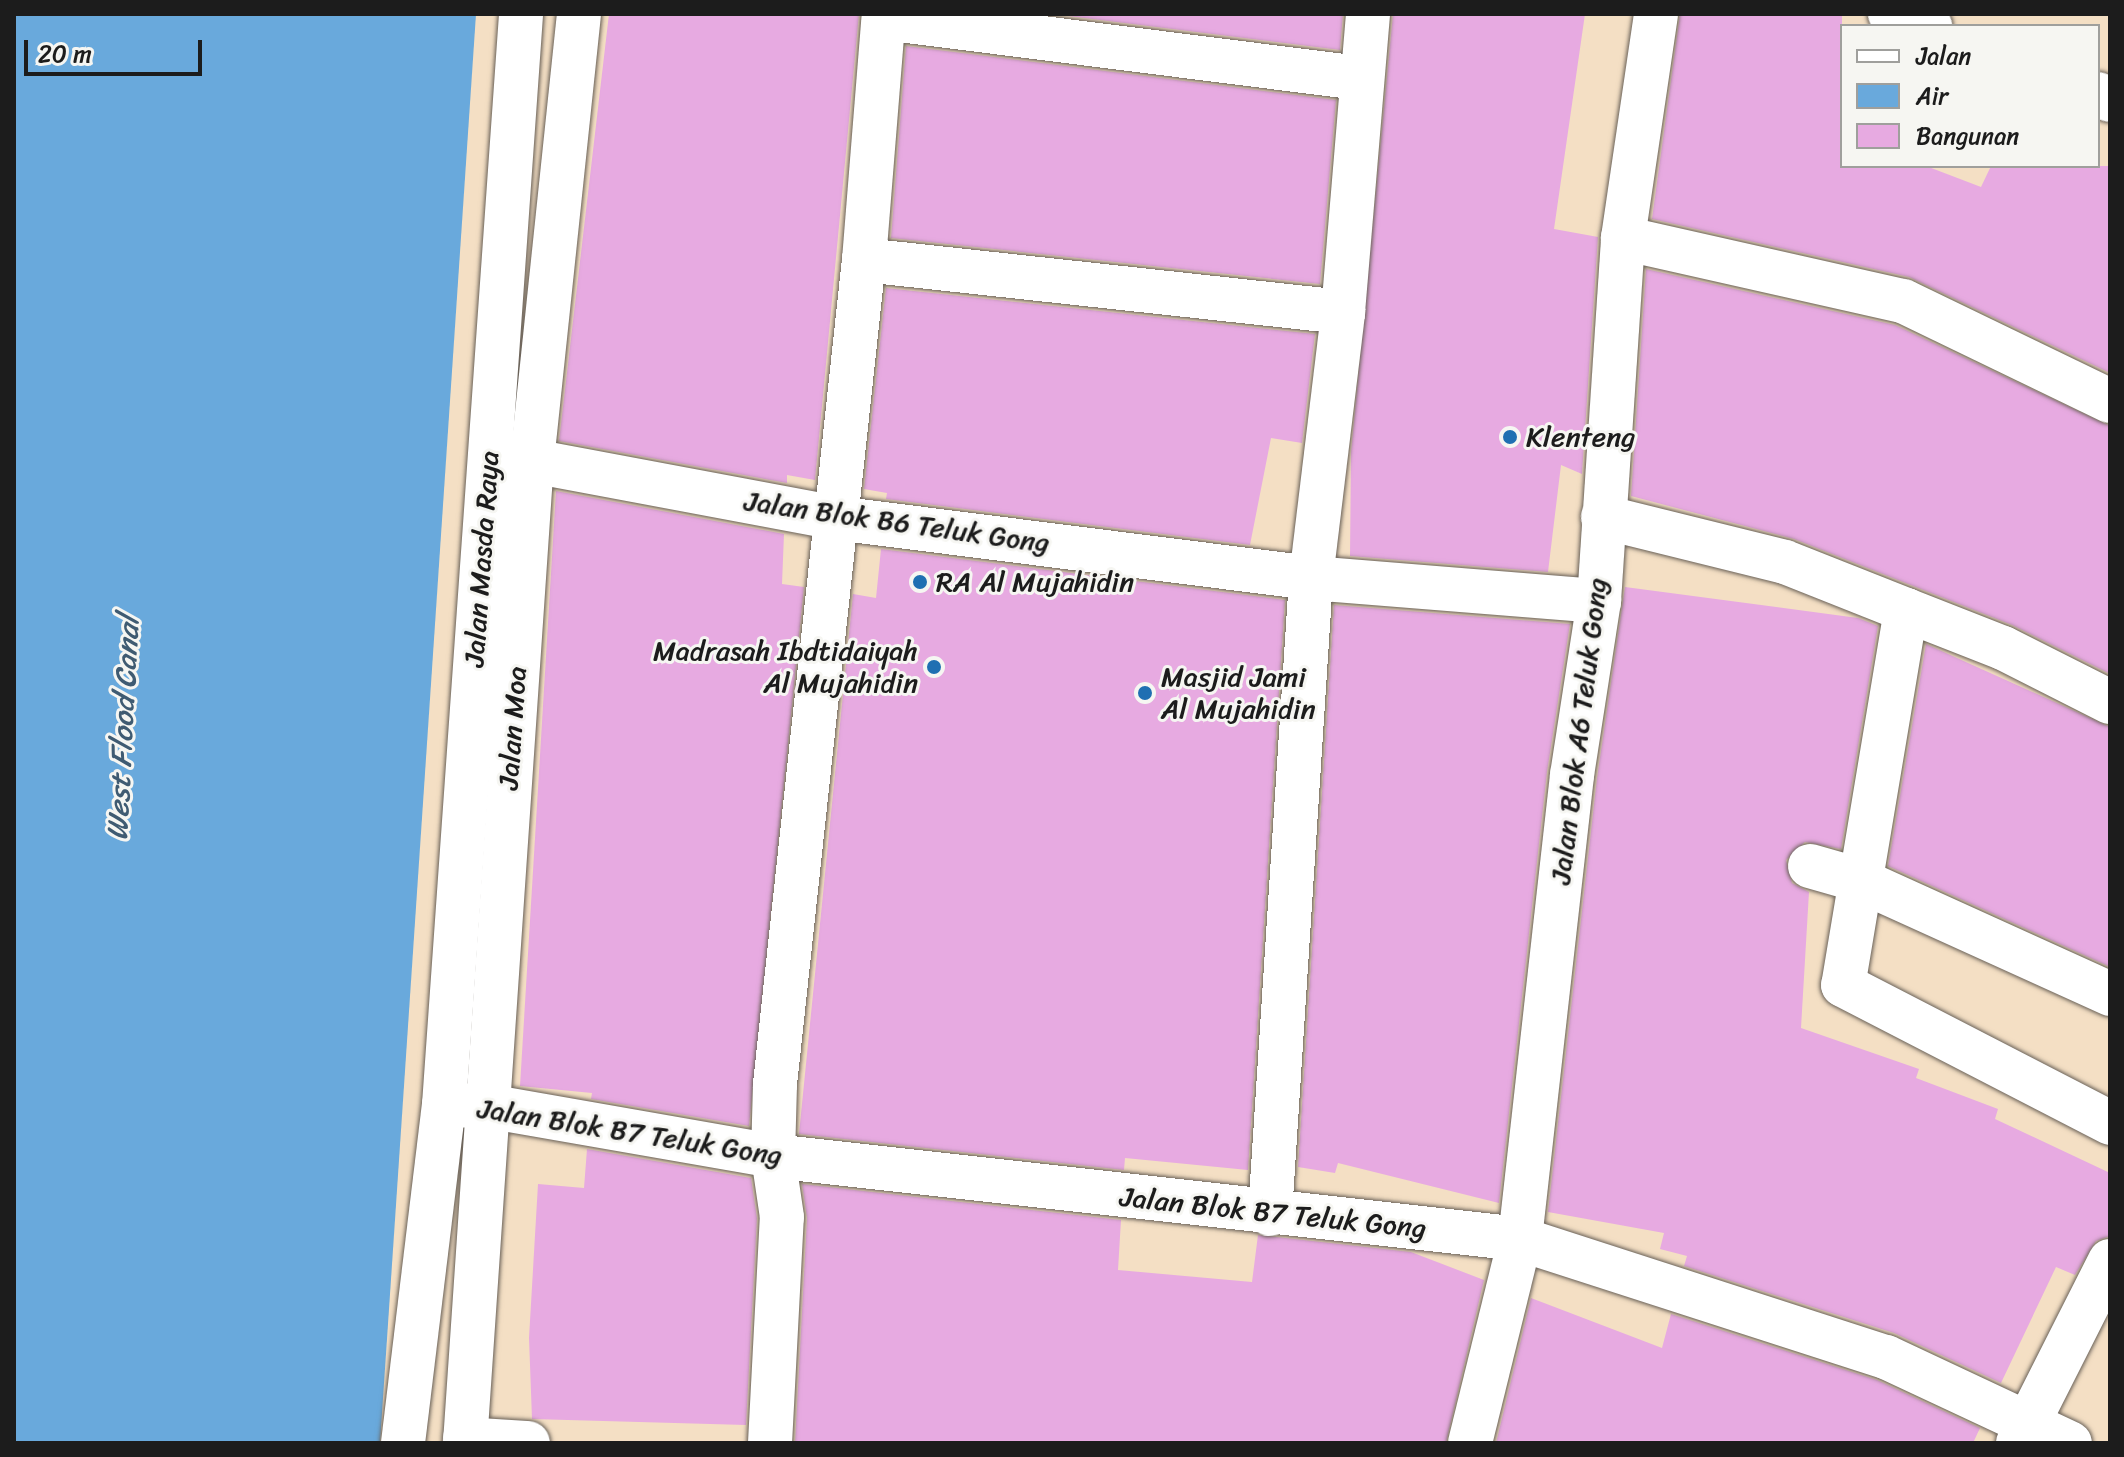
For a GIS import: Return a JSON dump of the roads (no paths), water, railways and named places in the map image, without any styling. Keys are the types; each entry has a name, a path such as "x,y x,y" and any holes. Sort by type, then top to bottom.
{"street":[{"name":"Jalan Masda Raya","path":"444,1105 521,14"},
{"name":"Jalan Moa","path":"465,1441 532,461 579,14"},
{"path":"1270,1214 1311,578 1343,312 1360,78 1368,14"},
{"name":"Jalan Blok A6 Teluk Gong","path":"1470,1443 1520,1239 1572,775 1599,601 1623,238 1656,14"},
{"path":"1890,14 1923,24"},
{"path":"770,1443 782,1217 773,1156 775,1084 864,260 884,16 1360,78"},
{"path":"1623,238 1903,301 2110,401"},
{"path":"864,260 1343,312"},
{"name":"Jalan Blok B6 Teluk Gong","path":"532,461 836,518 1311,578 1599,601"},
{"path":"1603,517 1785,562 2003,648 2110,702"},
{"path":"1906,610 1843,985 2110,1123"},
{"path":"1810,866 1859,880 2110,994"},
{"name":"Jalan Blok B7 Teluk Gong","path":"444,1105 487,1106 773,1156 1270,1214 1520,1239 1886,1357 2023,1433 2070,1443"},
{"path":"403,1443 444,1105"},
{"path":"2023,1433 2110,1261"},
{"path":"465,1441 528,1443"}],"water":[{"name":"West Flood Canal","path":"14,14 476,14 380,1443 14,1443"}],"place":[{"name":"Klenteng","path":"1510,437"},
{"name":"RA Al Mujahidin","path":"920,582"},
{"name":"Madrasah Ibdtidaiyah Al Mujahidin","path":"934,667"},
{"name":"Masjid Jami Al Mujahidin","path":"1145,693"}]}
